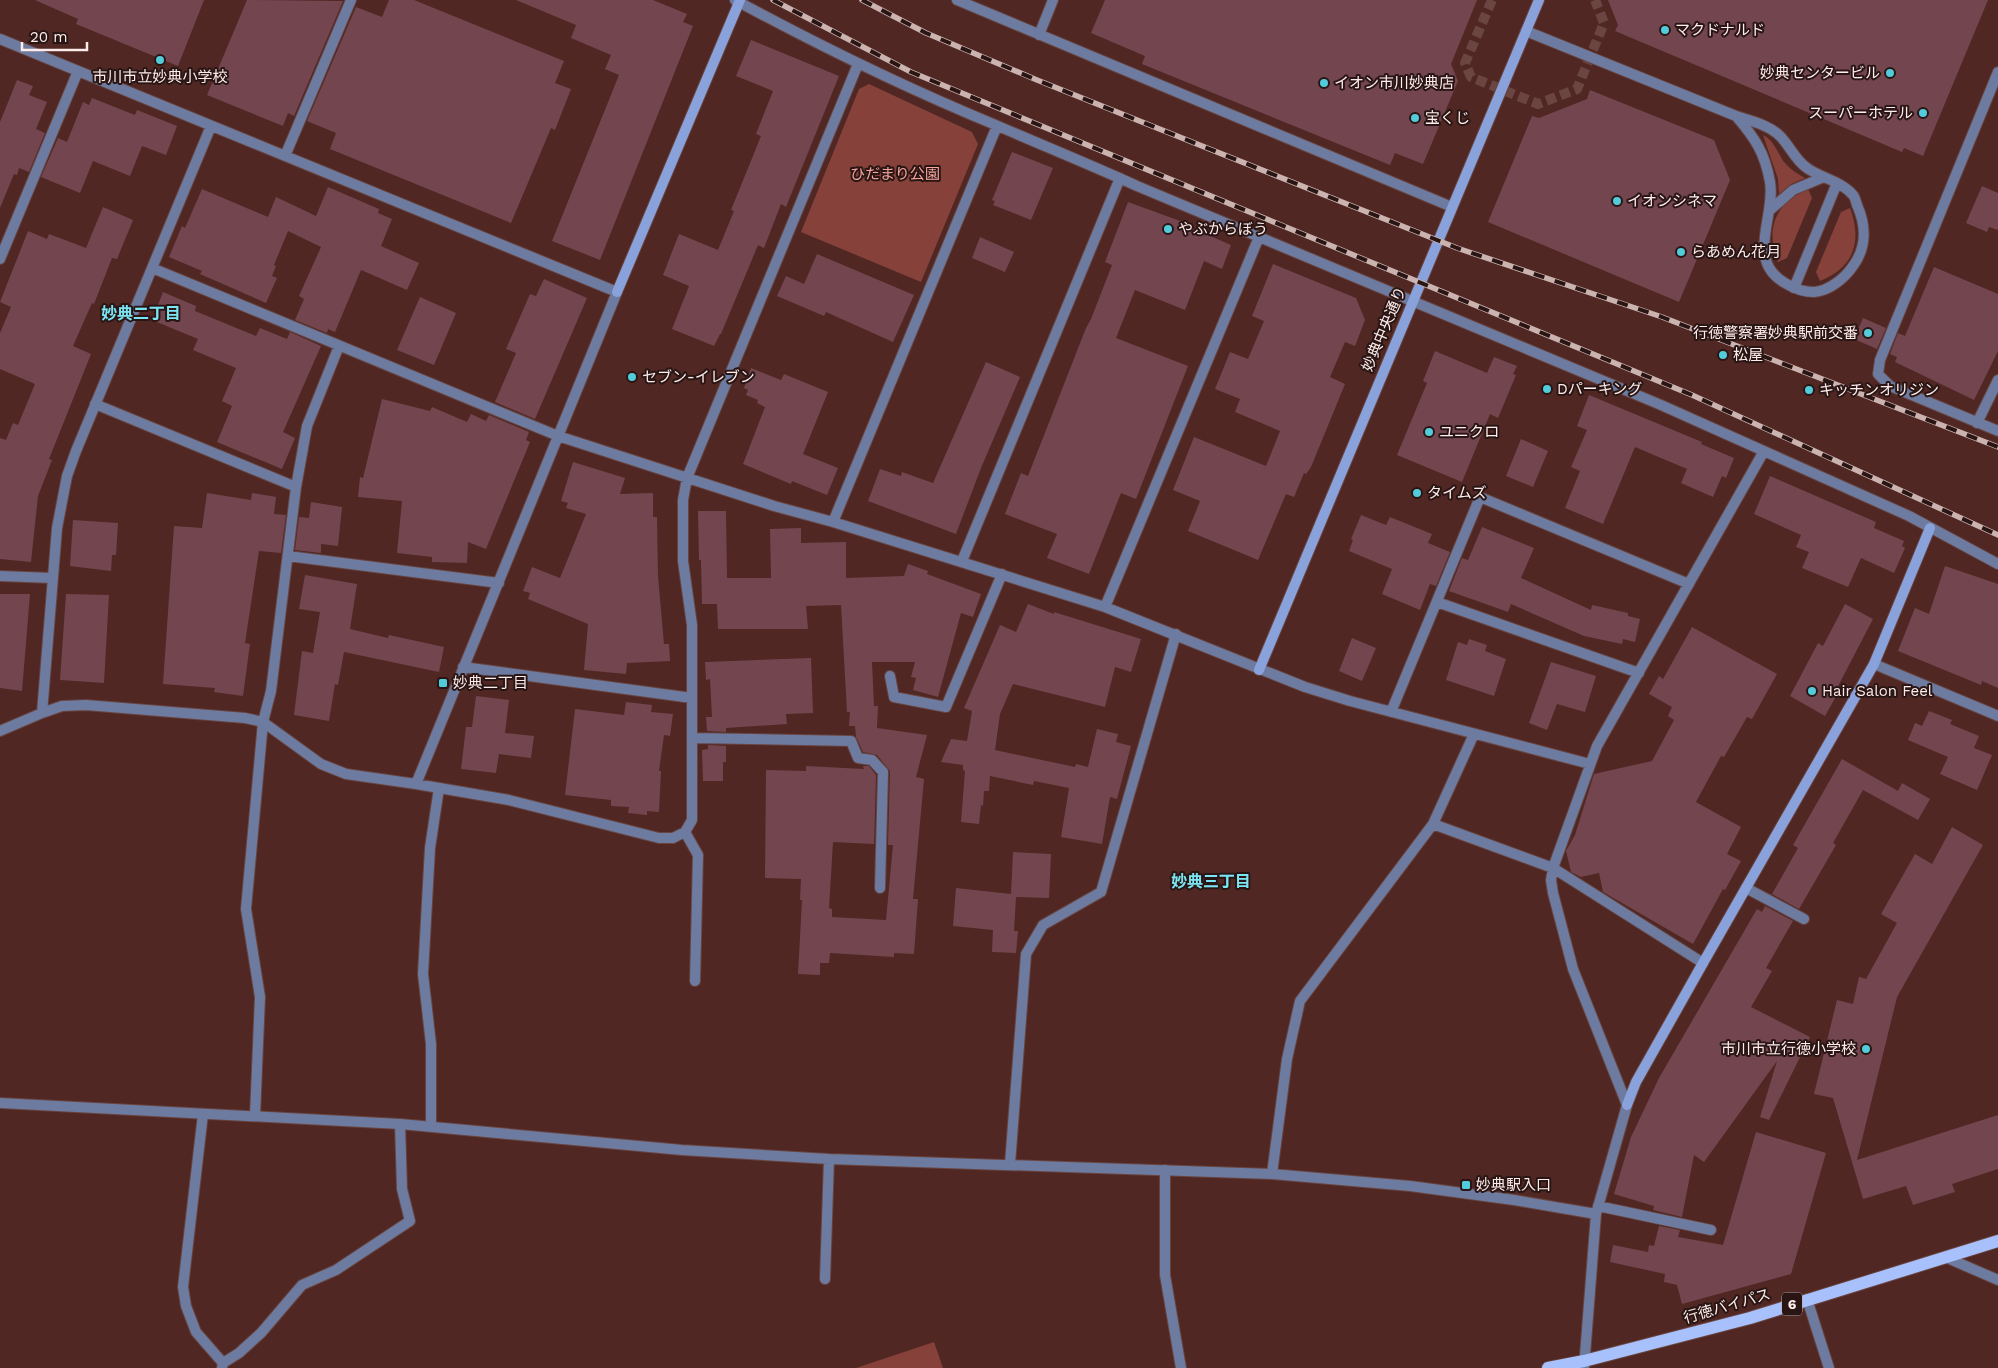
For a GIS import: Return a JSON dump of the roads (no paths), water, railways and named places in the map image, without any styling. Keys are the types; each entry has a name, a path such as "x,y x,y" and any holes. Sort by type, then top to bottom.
{"main road":[{"name":"行徳バイパス","path":"1548,1368 1584,1365 1750,1318 1998,1241"}],"street":[{"path":"285,156 351,0"},
{"path":"957,0 1452,207"},
{"path":"1039,34 1053,0"},
{"name":"妙典中央通り","path":"1259,670 1412,300 1539,0"},
{"path":"416,784 738,1 858,64 997,126 1078,158 1120,178 1259,237 1653,401 1900,512 1998,564"},
{"path":"1526,31 1767,127 1780,136 1793,155 1807,168 1837,183 1853,195 1864,224 1863,243 1858,259 1846,276 1832,286 1814,292 1794,288 1777,279 1768,264 1763,248 1765,228 1770,210 1770,184 1765,161 1754,136 1736,116"},
{"path":"0,39 617,292"},
{"path":"0,731 42,712 62,706 86,705 245,718 263,722 321,764 346,774 509,800 659,838 672,838 685,832 692,820 693,738 692,625 683,561 683,500 687,478 858,64"},
{"path":"0,259 78,71"},
{"path":"1998,72 1880,360 1878,374 1890,386 1998,431"},
{"path":"42,712 57,528 67,476 211,126"},
{"path":"833,522 997,126"},
{"path":"1770,210 1793,190 1824,177"},
{"path":"962,561 1120,178"},
{"path":"1794,288 1837,183"},
{"path":"1105,607 1259,237"},
{"path":"152,268 558,436 774,506 962,561 1105,607 1176,634 1259,670 1306,687 1391,712 1590,764"},
{"path":"255,1116 260,997 246,909 263,722 271,692 296,487 306,426 339,346"},
{"path":"1977,422 1998,380"},
{"path":"96,404 296,487"},
{"path":"1627,1105 1573,969 1553,893 1551,880 1553,868 1597,746 1764,451"},
{"path":"1391,712 1438,602 1480,496 1689,584"},
{"path":"1584,1365 1597,1210 1627,1105 1636,1082 1874,664 1930,528"},
{"path":"288,556 498,582"},
{"path":"890,676 894,697 946,707 1002,574"},
{"path":"0,576 52,578"},
{"path":"1438,602 1640,673"},
{"path":"1010,1164 1026,954 1044,925 1101,892 1176,634"},
{"path":"1874,664 1998,716"},
{"path":"463,667 692,698"},
{"path":"1272,1174 1287,1059 1300,1001 1433,824 1474,734"},
{"path":"693,738 851,741 858,758 872,760 883,772 880,888"},
{"path":"431,1126 431,1044 423,974 430,848 439,788"},
{"path":"1433,824 1553,868 1703,963"},
{"path":"685,832 698,855 695,981"},
{"path":"1746,888 1804,919"},
{"path":"0,1103 431,1126 682,1150 829,1159 1272,1174 1410,1186 1597,1210 1711,1230"},
{"path":"202,1114 183,1288 186,1306 196,1332 223,1365 261,1333 302,1285 336,1270 410,1221 402,1190 400,1124"},
{"path":"825,1279 829,1159"},
{"path":"1165,1170 1165,1275 1181,1368"},
{"path":"1945,1257 1998,1280"},
{"path":"1807,1299 1830,1368"}],"tunnel":[{"path":"1492,0 1465,63 1471,77 1538,104 1577,89 1604,23 1595,0"}],"railway":[{"path":"773,0 911,72 1692,395 1998,535"},
{"path":"862,0 926,33 1037,80 1457,248 1662,317 1998,447"}],"place":[{"name":"マクドナルド","path":"1665,30"},
{"name":"市川市立妙典小学校","path":"160,60"},
{"name":"妙典センタービル","path":"1890,73"},
{"name":"イオン市川妙典店","path":"1324,83"},
{"name":"スーパーホテル","path":"1923,113"},
{"name":"宝くじ","path":"1415,118"},
{"name":"イオンシネマ","path":"1617,201"},
{"name":"やぶからぼう","path":"1168,229"},
{"name":"らあめん花月","path":"1681,252"},
{"name":"行徳警察署妙典駅前交番","path":"1868,333"},
{"name":"松屋","path":"1723,355"},
{"name":"セブン-イレブン","path":"632,377"},
{"name":"Dパーキング","path":"1547,389"},
{"name":"キッチンオリジン","path":"1809,390"},
{"name":"ユニクロ","path":"1429,432"},
{"name":"タイムズ","path":"1417,493"},
{"name":"妙典二丁目","path":"443,683"},
{"name":"Hair Salon Feel","path":"1812,691"},
{"name":"市川市立行徳小学校","path":"1866,1049"},
{"name":"妙典駅入口","path":"1466,1185"}],"district":[{"name":"妙典二丁目","path":"141,313"},
{"name":"妙典三丁目","path":"1211,881"}],"park label":[{"name":"ひだまり公園","path":"895,174"}]}
